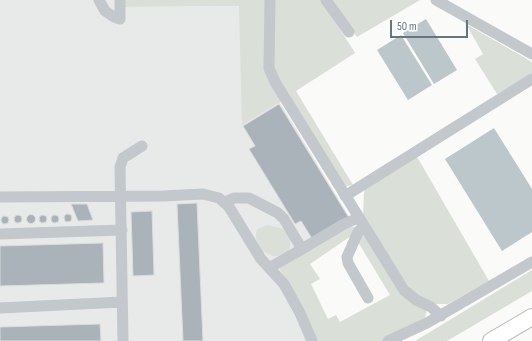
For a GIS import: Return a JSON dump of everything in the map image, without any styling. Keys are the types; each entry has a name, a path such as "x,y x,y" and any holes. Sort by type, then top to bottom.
{"highway":[{"path":"491,341 532,317"}],"lane":[{"path":"99,0 105,11 120,19 120,0"},
{"path":"270,0 269,68 271,75 404,290 416,300 431,307 440,316"},
{"path":"326,0 349,32"},
{"path":"436,0 532,54"},
{"path":"345,196 532,79"},
{"path":"123,341 120,167 123,158 142,146"},
{"path":"0,197 212,195 225,202 256,252 284,284 308,328 312,341"},
{"path":"225,202 234,198 249,198 278,213 284,219 302,249"},
{"path":"269,268 344,224 361,222"},
{"path":"361,222 347,257 348,263 368,298"},
{"path":"0,234 122,230"},
{"path":"388,341 440,316 532,262"},
{"path":"0,308 122,302"}],"shaded area":[{"path":"0,0 125,0 126,7 239,6 271,87 353,223 279,268 300,304 317,341 0,341"},
{"path":"125,0 322,0 355,53 296,91 353,185 346,186 342,184 288,97 242,125 239,6 125,7"},
{"path":"331,0 420,0 357,37"},
{"path":"426,19 457,70 434,84 403,33"},
{"path":"466,24 532,62 532,74 497,94 475,59 483,54"},
{"path":"401,35 432,85 408,100 377,50"},
{"path":"494,128 532,189 532,232 502,251 445,159"},
{"path":"416,155 489,281 448,304 436,304 414,295 363,216 364,192 366,187"},
{"path":"267,225 284,229 291,239 289,251 278,256 273,256 262,251 256,238 256,232 258,229"},
{"path":"347,226 355,227 351,236 310,264 320,279 311,284 328,319 336,315 340,322 390,295 358,242 364,232 427,310 425,318 383,341 317,341 300,304 279,268"},
{"path":"532,270 532,291 447,341 415,341"}],"building":[{"path":"279,104 349,218 313,240 301,221 295,224 249,149 255,146 243,126"},
{"path":"197,203 203,341 183,341 177,204"},
{"path":"71,204 87,204 93,220 78,221"},
{"path":"152,211 154,275 133,276 131,212"},
{"path":"68,214 71,215 71,221 68,222 65,221 64,218 65,215"},
{"path":"16,215 20,215 22,219 20,223 16,223 14,221 14,217"},
{"path":"29,215 33,215 35,219 33,223 29,223 27,221 27,217"},
{"path":"41,215 45,215 47,219 45,223 41,223 39,221 39,217"},
{"path":"53,215 57,215 59,219 57,223 53,223 51,221 51,217"},
{"path":"3,216 7,216 9,220 7,224 3,224 1,222 1,218"},
{"path":"103,243 104,283 0,286 0,246"},
{"path":"100,324 101,341 0,341 0,327"}]}
